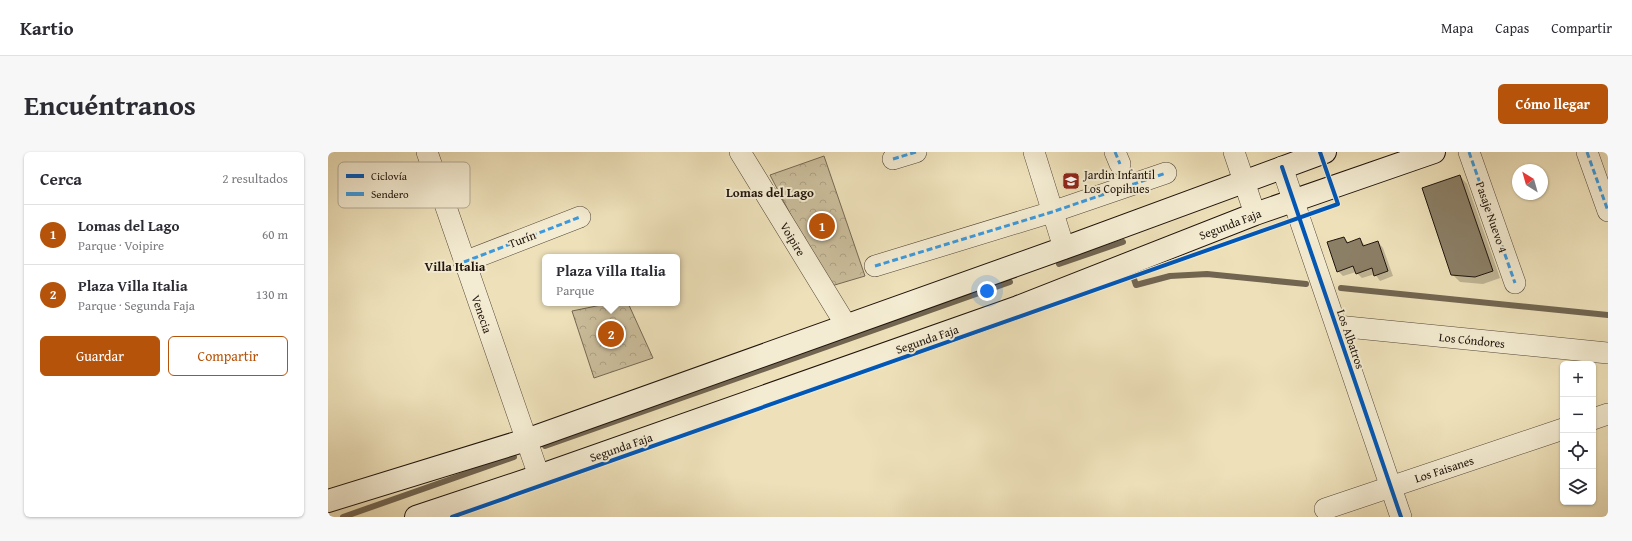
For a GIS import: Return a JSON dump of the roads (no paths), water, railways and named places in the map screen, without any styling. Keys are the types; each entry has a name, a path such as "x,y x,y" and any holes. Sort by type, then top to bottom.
{"main road":[{"path":"328,501 526,440 1064,248 1325,152"},
{"name":"Segunda Faja","path":"416,517 539,476 1018,307 1255,214 1434,152"}],"street":[{"name":"Venecia","path":"427,152 430,162"},
{"name":"Voipire","path":"740,152 846,325"},
{"path":"893,159 916,152"},
{"path":"1034,152 1064,248"},
{"path":"1234,152 1255,214"},
{"name":"Pasaje Nuevo 4","path":"1469,152 1515,283"},
{"path":"1587,152 1608,211"},
{"name":"Los Albatros","path":"1282,167 1401,517"},
{"path":"875,266 1052,212 1166,173"},
{"name":"Venecia","path":"446,208 539,476"},
{"name":"Turín","path":"464,262 580,217"},
{"name":"Los Cóndores","path":"1337,326 1608,353"},
{"path":"1596,418 1608,414"},
{"name":"Los Faisanes","path":"1325,509 1560,430"}],"waterway":[{"path":"1059,264 1123,242"},
{"path":"1134,279 1136,285 1170,276 1207,274 1306,284"},
{"path":"545,446 1010,282"},
{"path":"1341,288 1608,315"},
{"path":"343,517 514,457"}],"place":[{"name":"Jardin Infantil Los Copihues","path":"1071,181"},
{"name":"Lomas del Lago","path":"822,226"},
{"name":"Plaza Villa Italia","path":"611,334"}],"district":[{"name":"Lomas del Lago","path":"770,192"},
{"name":"Villa Italia","path":"455,266"}]}
